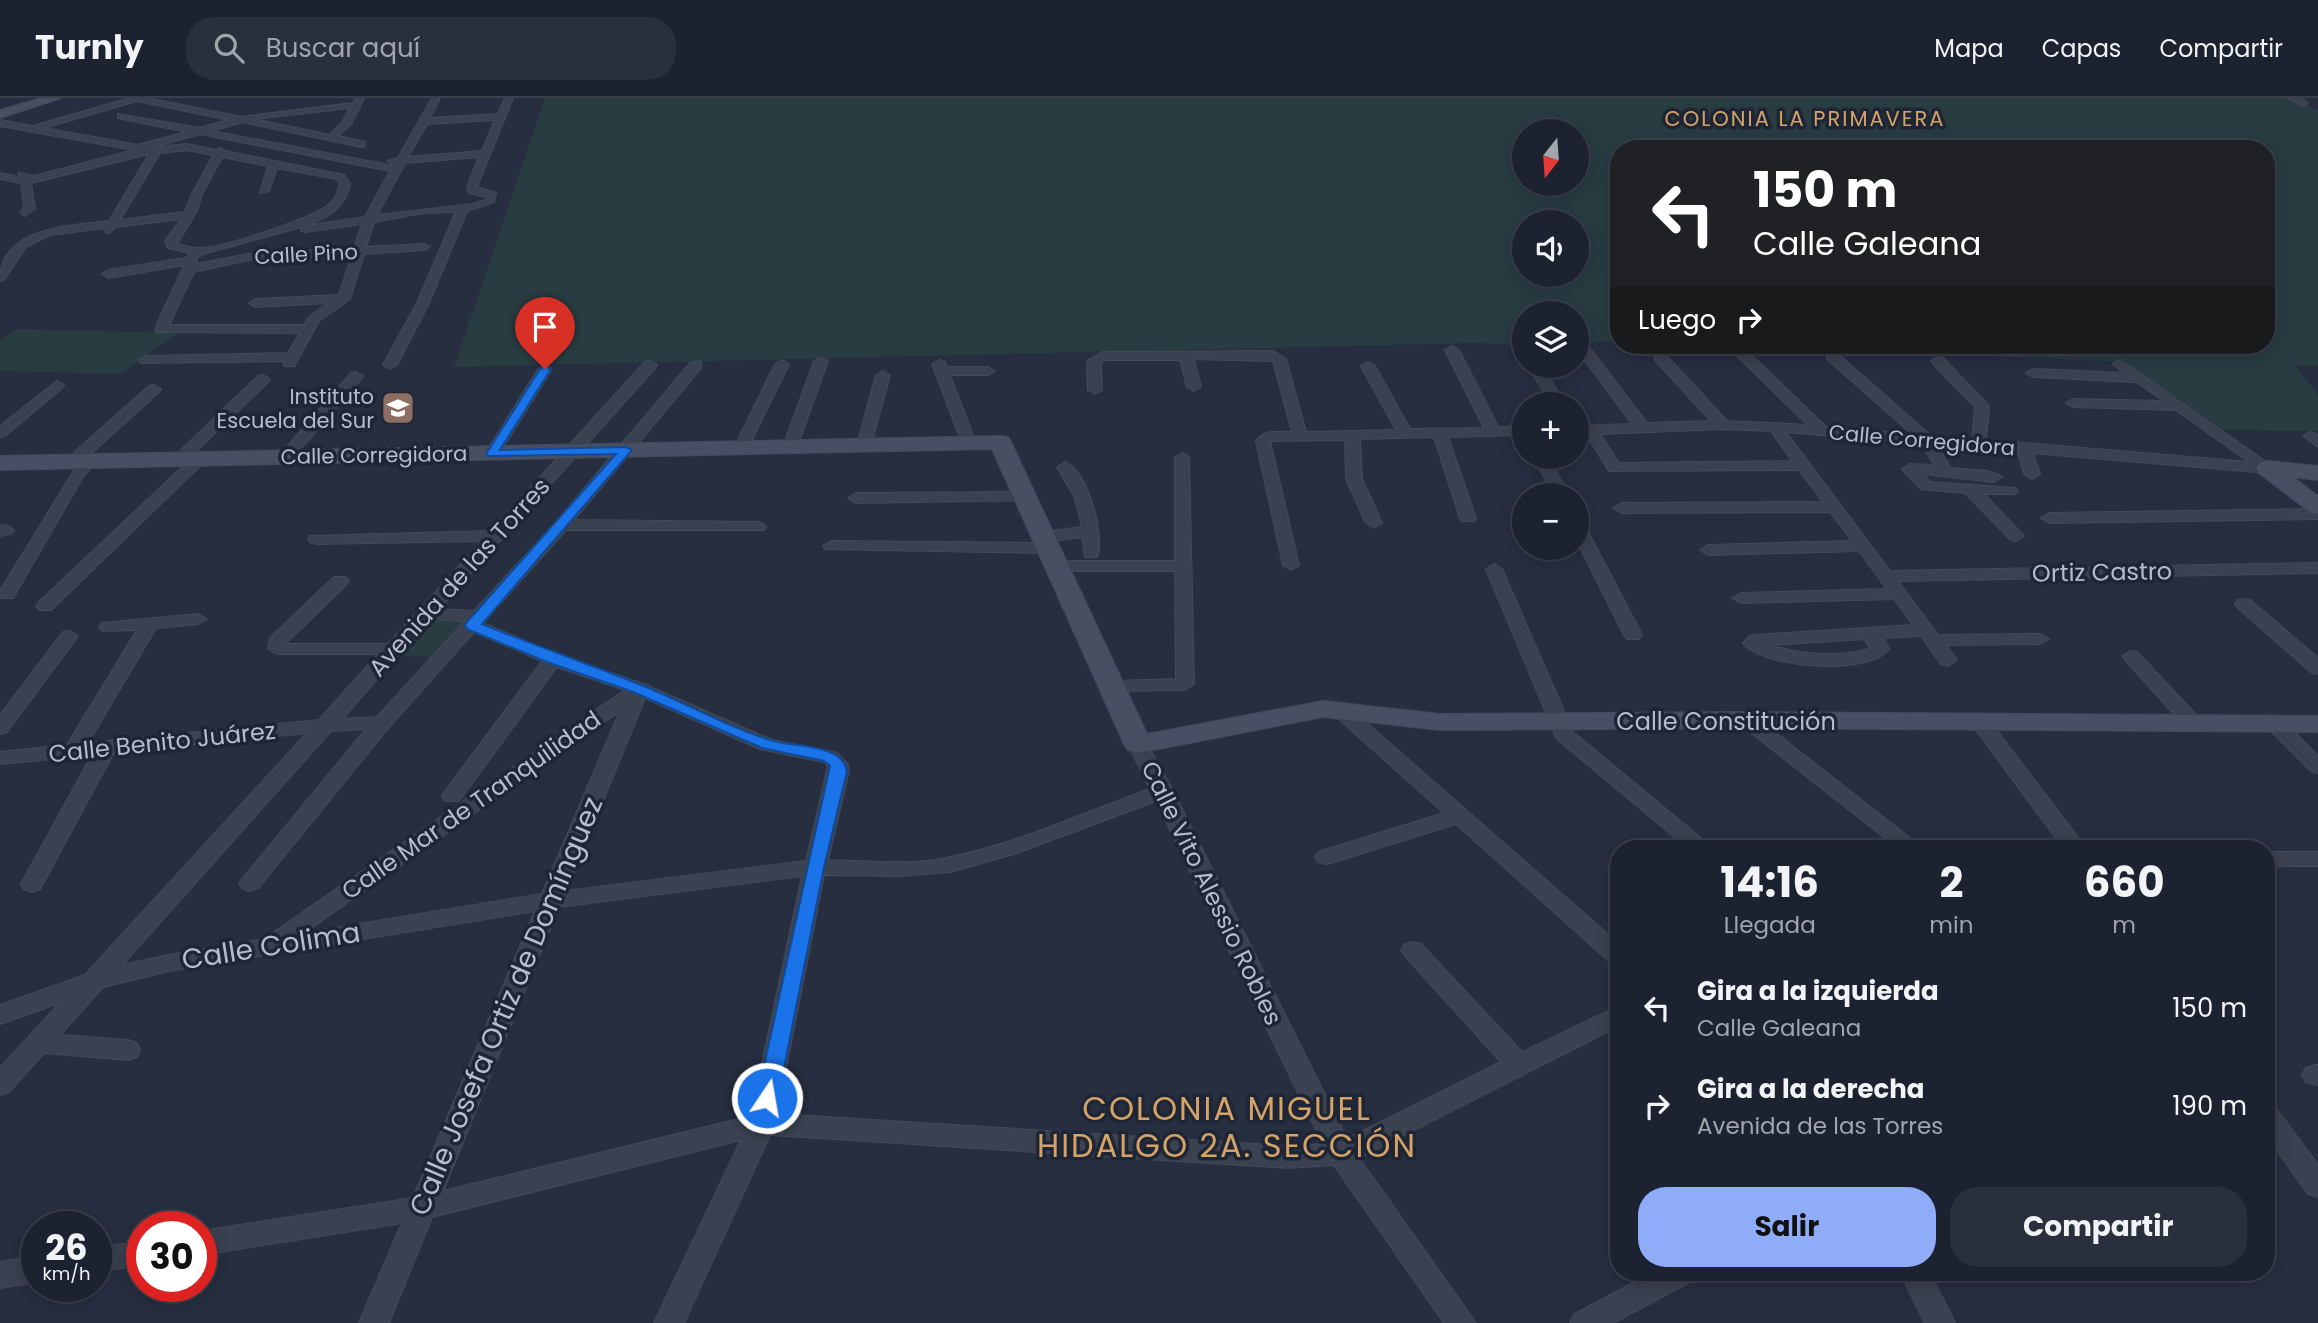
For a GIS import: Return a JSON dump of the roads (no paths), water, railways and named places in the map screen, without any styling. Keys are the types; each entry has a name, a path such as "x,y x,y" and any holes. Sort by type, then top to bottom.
{"street":[{"path":"0,114 55,98"},
{"path":"21,120 102,98"},
{"path":"31,129 136,98 362,144"},
{"path":"150,102 166,98"},
{"path":"146,360 291,360 314,319 344,299 356,252 369,219 436,98"},
{"path":"287,231 483,205 492,195 473,191 472,187 509,98"},
{"path":"2292,98 2304,103"},
{"path":"0,123 138,148 237,120 358,102"},
{"path":"331,138 346,124 358,102"},
{"path":"121,116 395,169"},
{"path":"422,121 501,117"},
{"path":"0,176 26,181 110,158 157,149 187,147 220,151 340,177 345,184 341,197 332,207 314,217 193,261 108,274"},
{"path":"110,228 157,149"},
{"path":"193,261 172,246 171,241 188,215 220,151"},
{"path":"379,166 401,159 485,153"},
{"path":"264,191 274,162"},
{"path":"0,168 30,178 26,181"},
{"path":"25,213 30,209 26,181"},
{"path":"390,365 423,303 463,208"},
{"path":"0,277 22,245 37,236 62,229 110,228 188,215"},
{"name":"Calle Pino","path":"193,261 424,247"},
{"path":"193,261 161,329 309,329"},
{"path":"268,287 251,308 344,299"},
{"path":"1452,350 1493,432"},
{"path":"1095,390 1094,361 1102,356 1261,354 1279,359 1300,435"},
{"path":"1743,354 1822,431"},
{"path":"1186,355 1194,387"},
{"path":"1832,356 1927,440 1944,471"},
{"path":"1589,357 1642,427"},
{"path":"1660,358 1723,425"},
{"path":"1938,361 1982,406 1978,444"},
{"path":"790,447 821,362"},
{"path":"741,448 782,364"},
{"path":"2120,364 2318,507"},
{"name":"Avenida de las Torres","path":"0,1085 650,365"},
{"name":"Avenida de las Torres","path":"250,883 382,723 562,525 696,365"},
{"path":"1368,366 1405,433"},
{"path":"969,443 940,367 988,371"},
{"path":"492,454 545,369"},
{"path":"2033,373 2141,379"},
{"path":"864,445 883,375"},
{"path":"286,457 356,376"},
{"path":"45,606 263,379"},
{"path":"0,433 57,385"},
{"path":"7,594 78,473 81,461 154,389"},
{"path":"2073,404 2179,405"},
{"name":"Calle Corregidora","path":"1589,429 1723,425 1775,427 2267,468"},
{"path":"1775,427 1948,660"},
{"path":"1291,565 1263,441 1273,436 1512,431"},
{"path":"1438,432 1468,518"},
{"path":"1352,434 1354,479 1374,523"},
{"path":"1589,437 1614,468 1803,464"},
{"name":"Calle Corregidora","path":"0,463 969,443 999,438"},
{"name":"Calle Vito Alessio Robles","path":"999,438 1138,744 1340,1154 1461,1323"},
{"path":"2024,448 2032,474"},
{"path":"1114,687 1185,684 1182,457"},
{"path":"2158,459 2165,475"},
{"path":"1065,467 1085,498 1091,531 1091,553"},
{"path":"2267,468 2318,473"},
{"path":"1994,477 1910,470 1926,486 2010,491"},
{"path":"1970,489 2016,536"},
{"path":"856,498 1025,497"},
{"path":"1620,508 1834,507"},
{"path":"2049,518 2318,514"},
{"path":"562,525 758,527"},
{"path":"1049,550 1091,531"},
{"path":"316,539 498,536"},
{"path":"831,546 1049,550 1183,566"},
{"path":"1708,550 1864,546"},
{"path":"1589,549 1633,635"},
{"name":"Ortiz Castro","path":"1886,576 2318,568"},
{"path":"1494,569 1568,740 1692,840"},
{"path":"340,581 276,642 277,649 396,649"},
{"path":"1741,598 1900,594"},
{"path":"2244,604 2318,668"},
{"path":"427,614 476,621 553,659 639,689 768,745 830,757 838,764 839,771 815,867 762,1124 670,1323"},
{"path":"108,627 198,619"},
{"path":"73,751 150,623"},
{"path":"1871,633 1880,649 1877,653 1828,662 1805,661 1756,647 1752,643 1756,640 1871,633 2040,639"},
{"path":"0,728 69,636"},
{"path":"2131,656 2192,722"},
{"path":"452,796 553,659"},
{"name":"Calle Josefa Ortiz de Domínguez","path":"374,1323 548,901 639,689"},
{"name":"Calle Mar de Tranquilidad","path":"270,946 639,689"},
{"name":"Calle Constitución","path":"1138,744 1323,709 1440,722 1747,720 2318,724"},
{"path":"1339,709 1610,949"},
{"path":"1747,720 1901,840"},
{"path":"1980,722 2069,840"},
{"path":"323,725 382,723"},
{"path":"2275,724 2318,767"},
{"name":"Calle Benito Juárez","path":"0,758 323,725"},
{"path":"32,884 106,748"},
{"name":"Calle Colima","path":"0,1015 96,980 169,963 548,901 815,867 899,869 950,865 1009,848 1163,791"},
{"path":"1326,857 1461,815"},
{"path":"2275,859 2318,859"},
{"path":"1413,950 1518,1064"},
{"path":"217,1240 422,1208 762,1124 1288,1157 1340,1154 1610,1019"},
{"path":"38,1043 128,1050"},
{"path":"2275,1126 2318,1186"},
{"path":"0,1275 21,1272"},
{"path":"1585,1323 1665,1281"},
{"path":"1919,1281 1940,1323"}],"place":[{"name":"Instituto Escuela del Sur","path":"398,408"}],"district":[{"name":"COLONIA LA PRIMAVERA","path":"1805,118"},
{"name":"COLONIA MIGUEL HIDALGO 2A. SECCIÓN","path":"1227,1126"}]}
